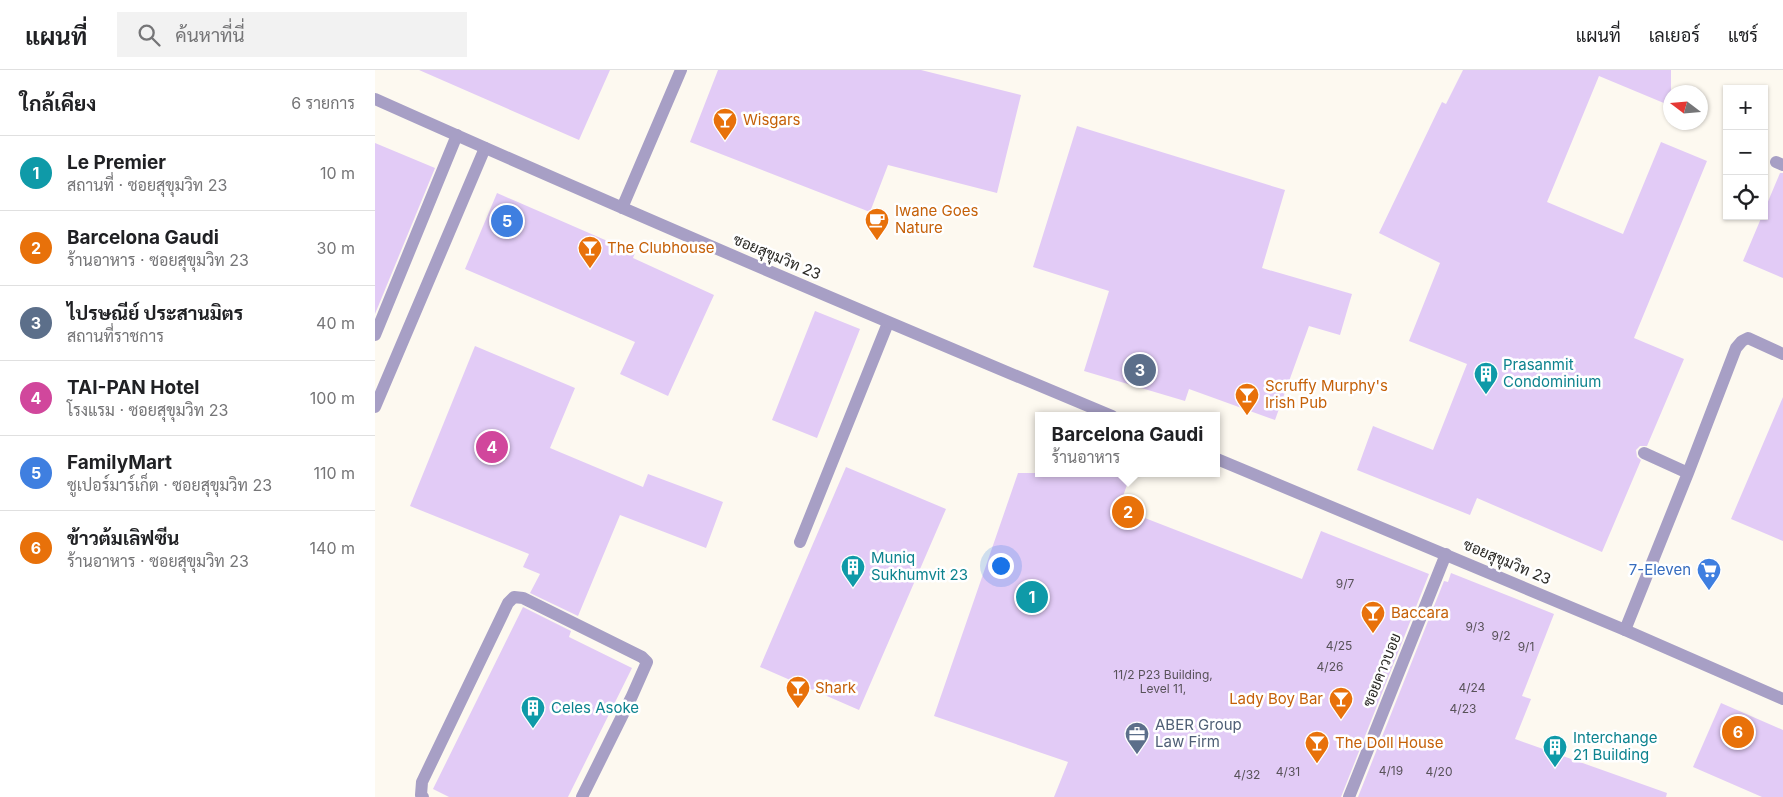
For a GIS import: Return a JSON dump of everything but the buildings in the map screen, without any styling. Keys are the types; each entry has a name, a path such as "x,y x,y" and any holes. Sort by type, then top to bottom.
{"street":[{"path":"622,208 681,70"},
{"name":"ซอยสุขุมวิท 23","path":"375,99 888,323 1102,412"},
{"path":"375,335 457,136"},
{"path":"375,407 485,148"},
{"path":"800,542 888,323"},
{"path":"1625,630 1736,348 1742,341 1748,338 1783,354"},
{"path":"1644,453 1688,472"},
{"name":"ซอยสุขุมวิท 23","path":"1220,460 1446,554 1783,699"},
{"name":"ซอยคาวบอย","path":"1349,797 1446,554"},
{"path":"423,797 421,795 422,782 507,603 514,597 523,598 642,657 647,662 633,696 582,797"}],"place":[{"name":"Wisgars","path":"725,141"},
{"name":"FamilyMart","path":"507,221"},
{"name":"Iwane Goes Nature","path":"877,241"},
{"name":"The Clubhouse","path":"590,269"},
{"name":"ไปรษณีย์ ประสานมิตร","path":"1140,370"},
{"name":"Prasanmit Condominium","path":"1486,395"},
{"name":"Scruffy Murphy's Irish Pub","path":"1247,416"},
{"name":"TAI-PAN Hotel","path":"492,447"},
{"name":"Barcelona Gaudi","path":"1128,512"},
{"name":"Muniq Sukhumvit 23","path":"853,588"},
{"name":"7-Eleven","path":"1709,591"},
{"name":"Le Premier","path":"1032,597"},
{"name":"Baccara","path":"1373,634"},
{"name":"Shark","path":"798,709"},
{"name":"Lady Boy Bar","path":"1341,720"},
{"name":"Celes Asoke","path":"533,729"},
{"name":"ข้าวต้มเลิฟซีน","path":"1738,732"},
{"name":"ABER Group Law Firm","path":"1137,755"},
{"name":"The Doll House","path":"1317,764"},
{"name":"Interchange 21 Building","path":"1555,768"}]}
